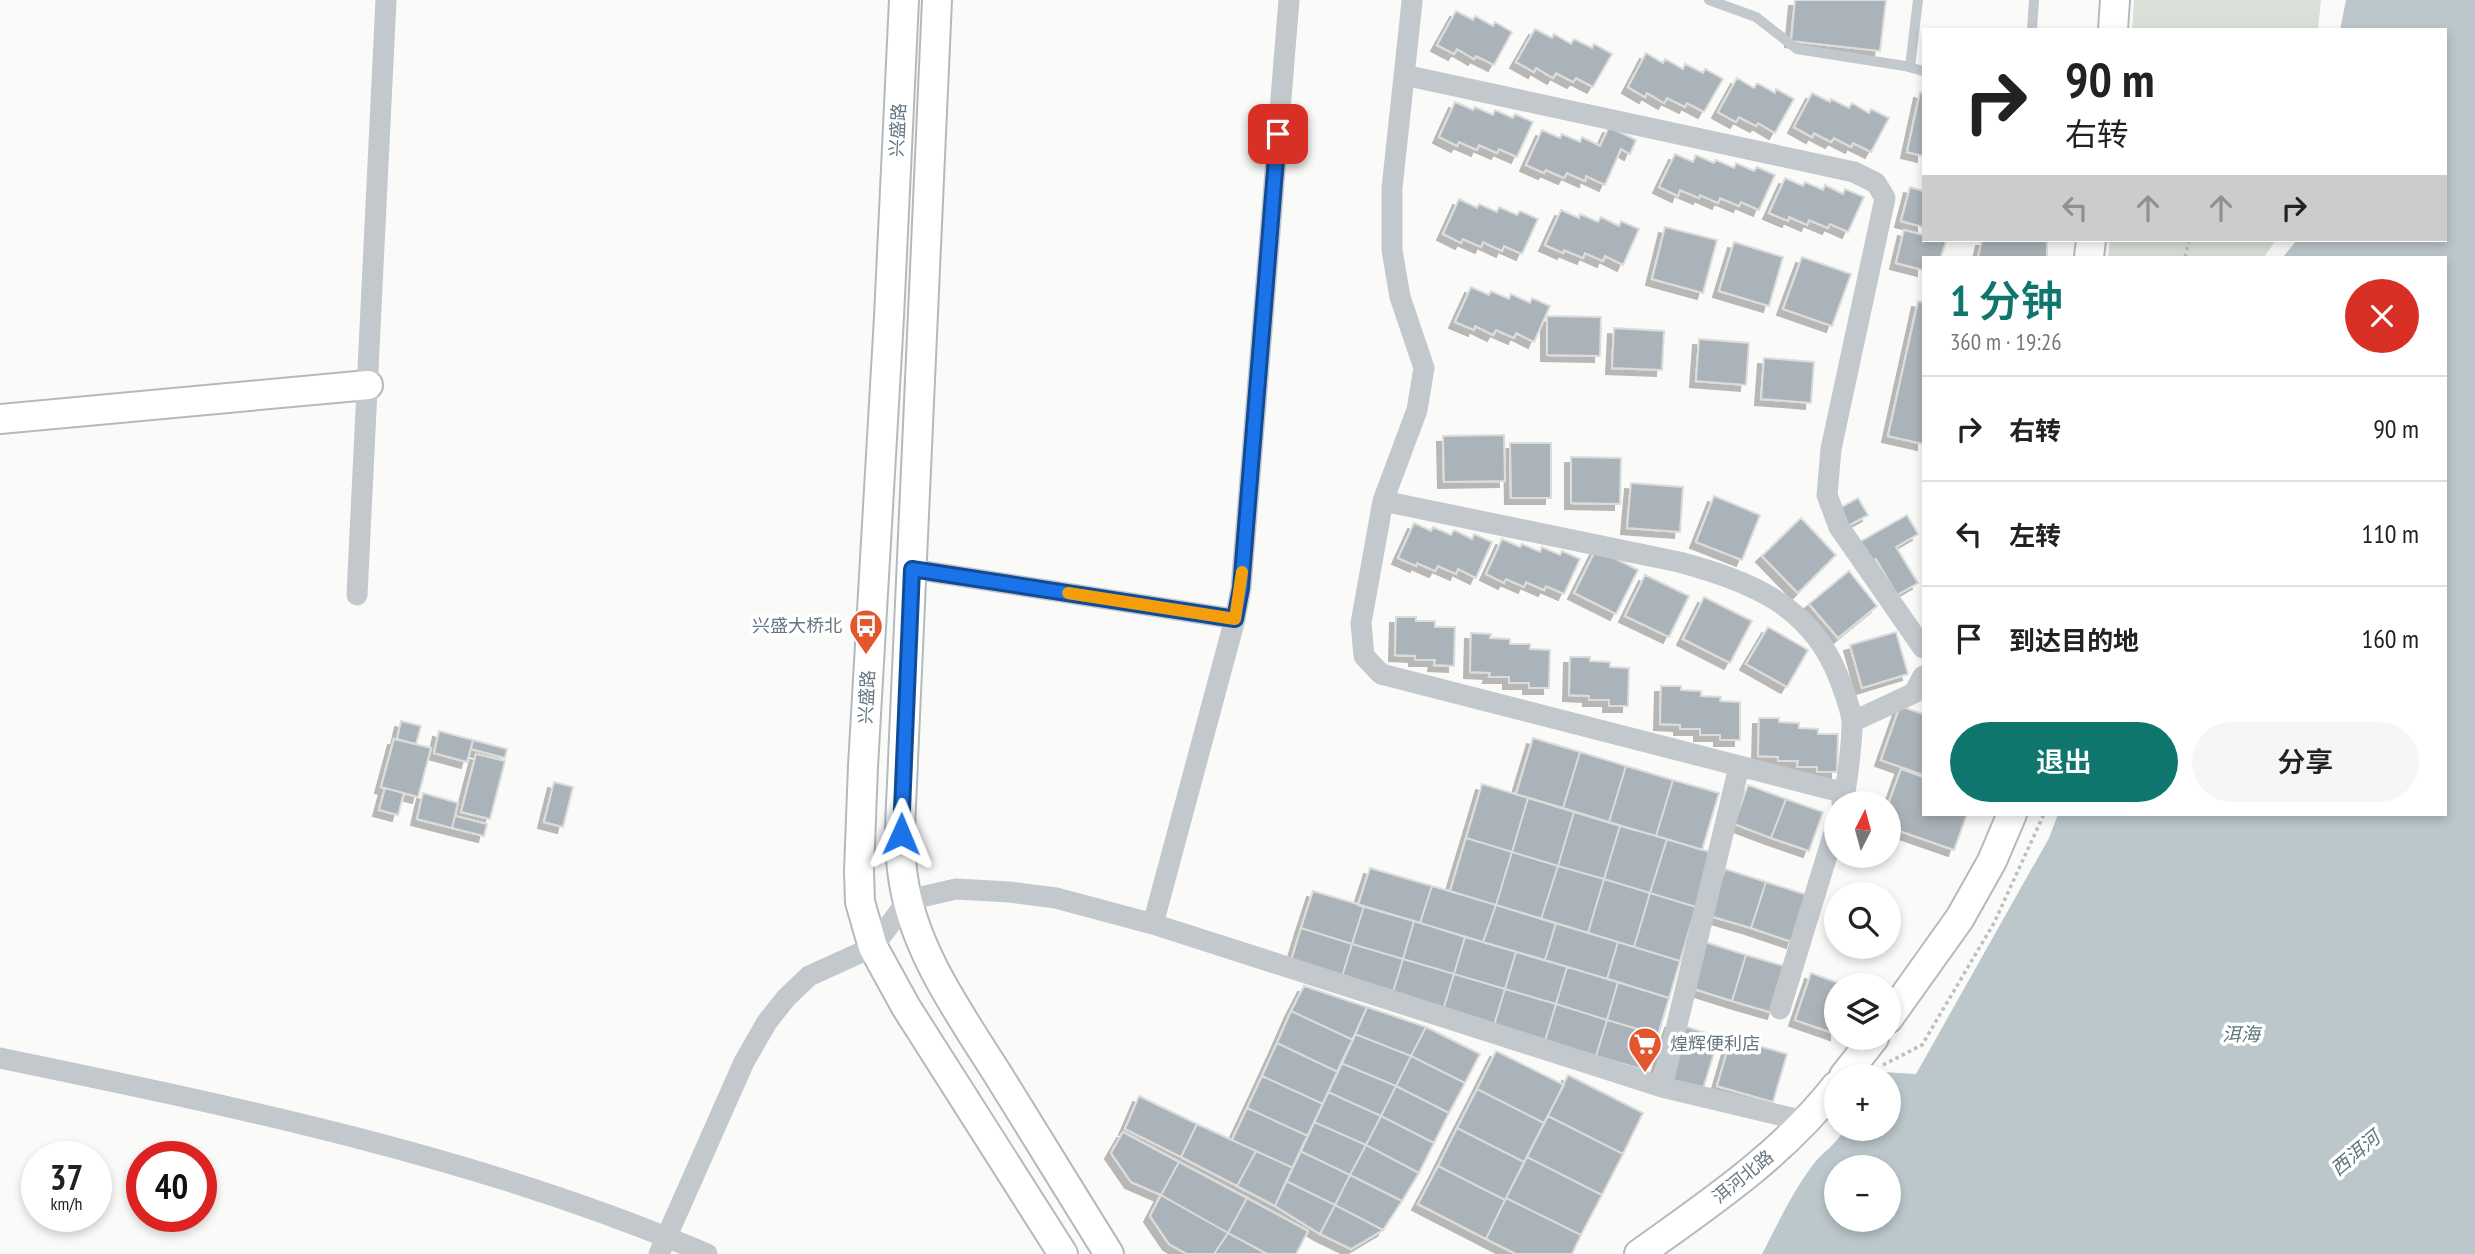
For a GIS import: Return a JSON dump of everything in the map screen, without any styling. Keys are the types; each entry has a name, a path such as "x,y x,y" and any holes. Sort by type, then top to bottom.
{"street":[{"path":"357,595 387,0"},
{"name":"兴盛路","path":"904,0 859,871 860,902 873,947 906,1007 1063,1254"},
{"name":"兴盛路","path":"937,0 902,760 901,859 908,900 931,962 1109,1254"},
{"path":"934,47 955,0"},
{"path":"1153,924 1235,619 1242,574 1289,0"},
{"path":"2113,28 2115,0"},
{"path":"1412,2 1392,188 1392,250 1400,297 1424,368 1417,410 1383,501 1362,623 1364,656 1381,674 1739,767 1824,792"},
{"path":"1404,75 1854,172 1876,183 1885,198 1830,449 1827,495 1839,527 1922,647"},
{"path":"0,419 368,385"},
{"path":"1383,501 1679,562 1724,574 1764,591 1809,625 1830,656 1852,722 1845,791"},
{"path":"912,569 1235,619"},
{"path":"1852,722 1914,694 1922,678"},
{"path":"1662,1087 1739,767"},
{"path":"1901,1001 1960,918 1992,861 2011,816"},
{"path":"1780,1009 1824,864"},
{"path":"663,1245 744,1062 767,1022 786,998 809,976 873,947 908,900 956,889 1056,898 1153,924 1662,1087 1804,1121"},
{"path":"1853,1064 1865,1050"},
{"path":"0,1058 374,1142 467,1167 663,1245 707,1254"},
{"name":"洱河北路","path":"1639,1254 1724,1194 1777,1150 1824,1099"}],"lane":[{"path":"1709,0 1756,17 1797,49 1922,71"},
{"path":"1910,67 1918,0"},
{"path":"2032,28 2034,0"}],"path":[{"path":"1885,1064 1922,1045 1994,923 2043,816"}],"shaded area":[{"path":"2134,0 2321,0 2318,28 2132,28"},
{"path":"2110,242 2275,242 2265,256 2108,256"}],"water":[{"name":"洱海","path":"2346,0 2475,0 2475,1254 1762,1254 1805,1176 1836,1141 1901,1141 1901,1073 1916,1074 2049,838 2057,816 2447,816 2447,256 2284,256 2295,242 2447,242 2447,28 2340,28"}],"building":[{"path":"1795,0 1886,0 1880,51 1791,41"},
{"path":"1456,11 1473,20 1475,16 1493,26 1495,22 1512,32 1494,65 1476,56 1474,59 1457,49 1454,54 1437,45"},
{"path":"1535,29 1552,38 1554,34 1571,44 1574,39 1592,48 1594,44 1612,54 1593,87 1576,78 1573,82 1556,73 1553,78 1536,68 1534,72 1516,62"},
{"path":"1646,53 1663,63 1665,59 1683,69 1685,64 1703,73 1705,69 1723,79 1704,112 1687,103 1685,107 1667,98 1664,103 1647,93 1645,97 1628,87"},
{"path":"1737,78 1754,88 1757,83 1794,99 1775,133 1758,123 1756,126 1739,117 1736,122 1718,112"},
{"path":"1920,92 1922,156 1907,152"},
{"path":"1812,93 1849,108 1852,103 1869,113 1871,109 1889,118 1871,152 1853,143 1851,147 1834,138 1831,142 1814,133 1812,137 1794,127"},
{"path":"1455,102 1493,115 1495,110 1513,118 1515,114 1533,122 1517,157 1499,149 1497,153 1479,145 1477,150 1459,142 1457,146 1439,137"},
{"path":"1609,127 1636,140 1630,154 1621,149 1605,185 1586,176 1585,181 1567,173 1564,178 1526,165 1542,130 1560,138 1562,134 1580,142 1582,137 1600,146"},
{"path":"1675,154 1693,162 1696,155 1734,168 1736,163 1754,171 1757,167 1775,175 1759,210 1741,202 1739,206 1720,198 1718,203 1680,190 1678,196 1659,187"},
{"path":"1785,178 1803,186 1805,182 1823,190 1825,185 1843,194 1845,189 1864,197 1848,232 1830,224 1828,228 1809,220 1807,225 1789,217 1788,221 1769,213"},
{"path":"1910,187 1922,191 1922,227 1901,221"},
{"path":"1459,199 1477,208 1479,204 1497,212 1499,207 1517,215 1520,211 1538,219 1522,254 1504,246 1502,251 1483,242 1481,247 1463,239 1461,243 1443,234"},
{"path":"1561,210 1598,222 1601,217 1619,226 1621,221 1639,229 1623,265 1605,256 1603,261 1585,253 1583,258 1545,245"},
{"path":"1665,227 1717,240 1703,293 1652,279"},
{"path":"1904,230 1922,235 1922,242 1946,242 1941,256 1922,256 1922,270 1896,263"},
{"path":"1734,242 1783,257 1769,306 1719,291"},
{"path":"1982,242 2047,242 2047,256 1978,256"},
{"path":"1802,257 1851,274 1832,326 1783,309"},
{"path":"1471,287 1489,295 1491,291 1509,299 1511,294 1530,303 1532,298 1550,306 1534,342 1516,333 1514,338 1496,330 1493,335 1475,326 1474,330 1455,322"},
{"path":"1918,301 1922,302 1922,444 1888,436"},
{"path":"1547,316 1601,317 1600,356 1547,355"},
{"path":"1614,328 1664,331 1662,370 1612,368"},
{"path":"1699,339 1749,343 1746,385 1696,381"},
{"path":"1764,358 1814,362 1811,403 1761,399"},
{"path":"1504,435 1505,481 1444,482 1443,436"},
{"path":"1510,443 1551,443 1551,498 1511,498"},
{"path":"1571,457 1621,458 1620,504 1571,503"},
{"path":"1631,483 1683,487 1680,532 1627,528"},
{"path":"1714,496 1760,515 1742,560 1696,542"},
{"path":"1858,498 1868,515 1848,526 1838,509"},
{"path":"1907,515 1918,534 1896,547 1918,583 1897,595 1876,559 1867,563 1856,544"},
{"path":"1801,518 1836,555 1798,593 1762,556"},
{"path":"1414,523 1431,531 1433,527 1451,535 1454,530 1472,539 1474,534 1492,542 1476,578 1458,569 1456,574 1438,566 1435,571 1398,558"},
{"path":"1502,539 1540,552 1542,547 1560,555 1562,551 1580,559 1564,594 1546,586 1544,590 1526,582 1524,587 1506,579 1504,583 1486,574"},
{"path":"1596,549 1638,570 1616,614 1574,593"},
{"path":"1849,571 1877,606 1838,638 1809,604"},
{"path":"1645,575 1689,596 1669,637 1625,616"},
{"path":"1704,597 1752,621 1730,663 1683,639"},
{"path":"1396,617 1435,621 1435,627 1455,627 1454,666 1434,665 1435,660 1415,660 1415,656 1395,655"},
{"path":"1768,627 1808,650 1787,687 1746,664"},
{"path":"1896,632 1908,674 1862,688 1850,645"},
{"path":"1471,633 1510,639 1510,644 1530,644 1530,649 1550,650 1549,688 1529,688 1529,683 1509,683 1509,677 1489,677 1490,673 1470,672"},
{"path":"1570,657 1590,657 1590,661 1610,662 1610,667 1629,668 1628,706 1609,706 1609,700 1589,700 1589,696 1569,695"},
{"path":"1661,686 1681,686 1681,690 1701,691 1701,696 1740,702 1740,740 1720,740 1720,735 1700,735 1700,729 1680,729 1680,725 1660,724"},
{"path":"1900,706 1922,714 1922,775 1881,760"},
{"path":"1759,718 1779,718 1779,722 1799,723 1799,728 1818,729 1818,734 1838,734 1837,772 1817,772 1817,767 1797,767 1798,761 1778,761 1778,757 1758,756"},
{"path":"401,721 421,726 416,744 397,739"},
{"path":"439,731 473,740 467,762 434,753"},
{"path":"1533,738 1580,752 1563,808 1516,794"},
{"path":"394,739 431,748 418,797 381,787"},
{"path":"473,740 507,749 505,758 471,749"},
{"path":"1580,752 1626,766 1609,822 1563,808"},
{"path":"476,754 505,761 490,819 461,812"},
{"path":"1626,766 1673,780 1656,836 1609,822"},
{"path":"1901,769 1922,777 1922,816 1966,816 1954,850 1901,832 1901,791 1893,791"},
{"path":"1673,780 1719,793 1702,850 1656,836"},
{"path":"554,782 573,787 563,827 544,822"},
{"path":"1482,784 1528,798 1512,852 1466,838"},
{"path":"1748,785 1786,799 1771,838 1734,824"},
{"path":"385,788 404,793 398,815 379,810"},
{"path":"423,793 458,803 452,828 417,819"},
{"path":"1528,798 1574,812 1558,866 1512,852"},
{"path":"1786,799 1823,812 1809,851 1771,838"},
{"path":"1574,812 1620,826 1604,879 1558,866"},
{"path":"455,816 487,824 484,836 452,828"},
{"path":"1620,826 1667,839 1650,893 1604,879"},
{"path":"1466,838 1512,852 1496,905 1450,891"},
{"path":"1667,839 1713,853 1696,907 1650,893"},
{"path":"1512,852 1558,866 1541,919 1496,905"},
{"path":"1558,866 1604,879 1588,933 1541,919"},
{"path":"1370,868 1432,886 1420,923 1358,905"},
{"path":"1725,869 1766,882 1751,928 1710,916"},
{"path":"1604,879 1650,893 1634,947 1588,933"},
{"path":"1766,882 1807,895 1792,942 1751,928"},
{"path":"1432,886 1496,905 1483,942 1420,923"},
{"path":"1313,891 1364,906 1352,944 1301,928"},
{"path":"1650,893 1696,907 1680,961 1634,947"},
{"path":"1496,905 1556,923 1545,960 1483,942"},
{"path":"1364,906 1414,921 1403,959 1352,944"},
{"path":"1414,921 1465,937 1454,974 1403,959"},
{"path":"1556,923 1618,942 1607,979 1545,960"},
{"path":"1301,928 1352,944 1341,980 1290,964"},
{"path":"1465,937 1516,952 1505,989 1454,974"},
{"path":"1618,942 1680,961 1669,998 1607,979"},
{"path":"1705,942 1746,955 1732,1001 1691,988"},
{"path":"1352,944 1403,959 1392,995 1341,980"},
{"path":"1516,952 1567,967 1556,1004 1505,989"},
{"path":"1746,955 1787,967 1773,1013 1732,1001"},
{"path":"1403,959 1454,974 1443,1010 1392,995"},
{"path":"1567,967 1618,982 1607,1020 1556,1004"},
{"path":"1811,973 1824,978 1824,1030 1795,1020"},
{"path":"1454,974 1505,989 1494,1025 1443,1010"},
{"path":"1618,982 1669,998 1658,1035 1607,1020"},
{"path":"1304,986 1367,1007 1353,1040 1291,1011"},
{"path":"1505,989 1556,1004 1545,1041 1494,1025"},
{"path":"1556,1004 1607,1020 1596,1056 1545,1041"},
{"path":"1367,1007 1426,1027 1411,1056 1355,1034"},
{"path":"1291,1011 1353,1040 1338,1072 1277,1043"},
{"path":"1607,1020 1658,1035 1647,1071 1596,1056"},
{"path":"1671,1022 1719,1037 1702,1092 1654,1077"},
{"path":"1426,1027 1480,1054 1465,1083 1411,1056"},
{"path":"1355,1034 1411,1056 1396,1086 1341,1063"},
{"path":"1731,1038 1787,1054 1773,1102 1717,1086"},
{"path":"1277,1043 1338,1072 1323,1104 1262,1076"},
{"path":"1496,1051 1564,1085 1544,1123 1477,1089"},
{"path":"1411,1056 1465,1083 1449,1113 1396,1086"},
{"path":"1341,1063 1396,1086 1381,1116 1328,1092"},
{"path":"1568,1075 1643,1113 1623,1154 1548,1116"},
{"path":"1262,1076 1323,1104 1308,1136 1247,1108"},
{"path":"1396,1086 1449,1113 1434,1143 1381,1116"},
{"path":"1477,1089 1544,1123 1524,1162 1457,1128"},
{"path":"1328,1092 1381,1116 1366,1145 1314,1122"},
{"path":"1139,1096 1197,1124 1181,1157 1125,1129"},
{"path":"1247,1108 1308,1136 1293,1168 1232,1140"},
{"path":"1381,1116 1434,1143 1419,1173 1366,1145"},
{"path":"1548,1116 1623,1154 1602,1195 1527,1157"},
{"path":"1314,1122 1366,1145 1350,1175 1300,1151"},
{"path":"1197,1124 1256,1151 1237,1186 1181,1157"},
{"path":"1457,1128 1524,1162 1505,1200 1438,1166"},
{"path":"1123,1132 1179,1162 1161,1195 1131,1182 1111,1153"},
{"path":"1366,1145 1419,1173 1402,1201 1350,1175"},
{"path":"1256,1151 1293,1168 1275,1206 1237,1186"},
{"path":"1300,1151 1350,1175 1335,1205 1286,1181"},
{"path":"1527,1157 1602,1195 1581,1235 1506,1198"},
{"path":"1179,1162 1247,1198 1228,1233 1161,1195"},
{"path":"1438,1166 1505,1200 1486,1239 1418,1204"},
{"path":"1350,1175 1402,1201 1383,1230 1335,1205"},
{"path":"1286,1181 1335,1205 1320,1234 1275,1206"},
{"path":"1161,1195 1228,1233 1214,1254 1187,1254 1169,1244 1150,1216"},
{"path":"1247,1198 1308,1231 1296,1254 1267,1254 1228,1233"},
{"path":"1506,1198 1581,1235 1572,1254 1516,1254 1486,1239"},
{"path":"1335,1205 1383,1230 1351,1249 1320,1234"},
{"path":"1228,1233 1267,1254 1214,1254"}],"slow traffic":[{"path":"1068,593 1235,619 1242,572"}],"place":[{"name":"兴盛大桥北","path":"866,656"},
{"name":"煌辉便利店","path":"1645,1074"}],"route":[{"path":"901,834 912,569 1235,619 1241,588 1278,134"}],"water label":[{"name":"西洱河","path":"2355,1153"}]}
